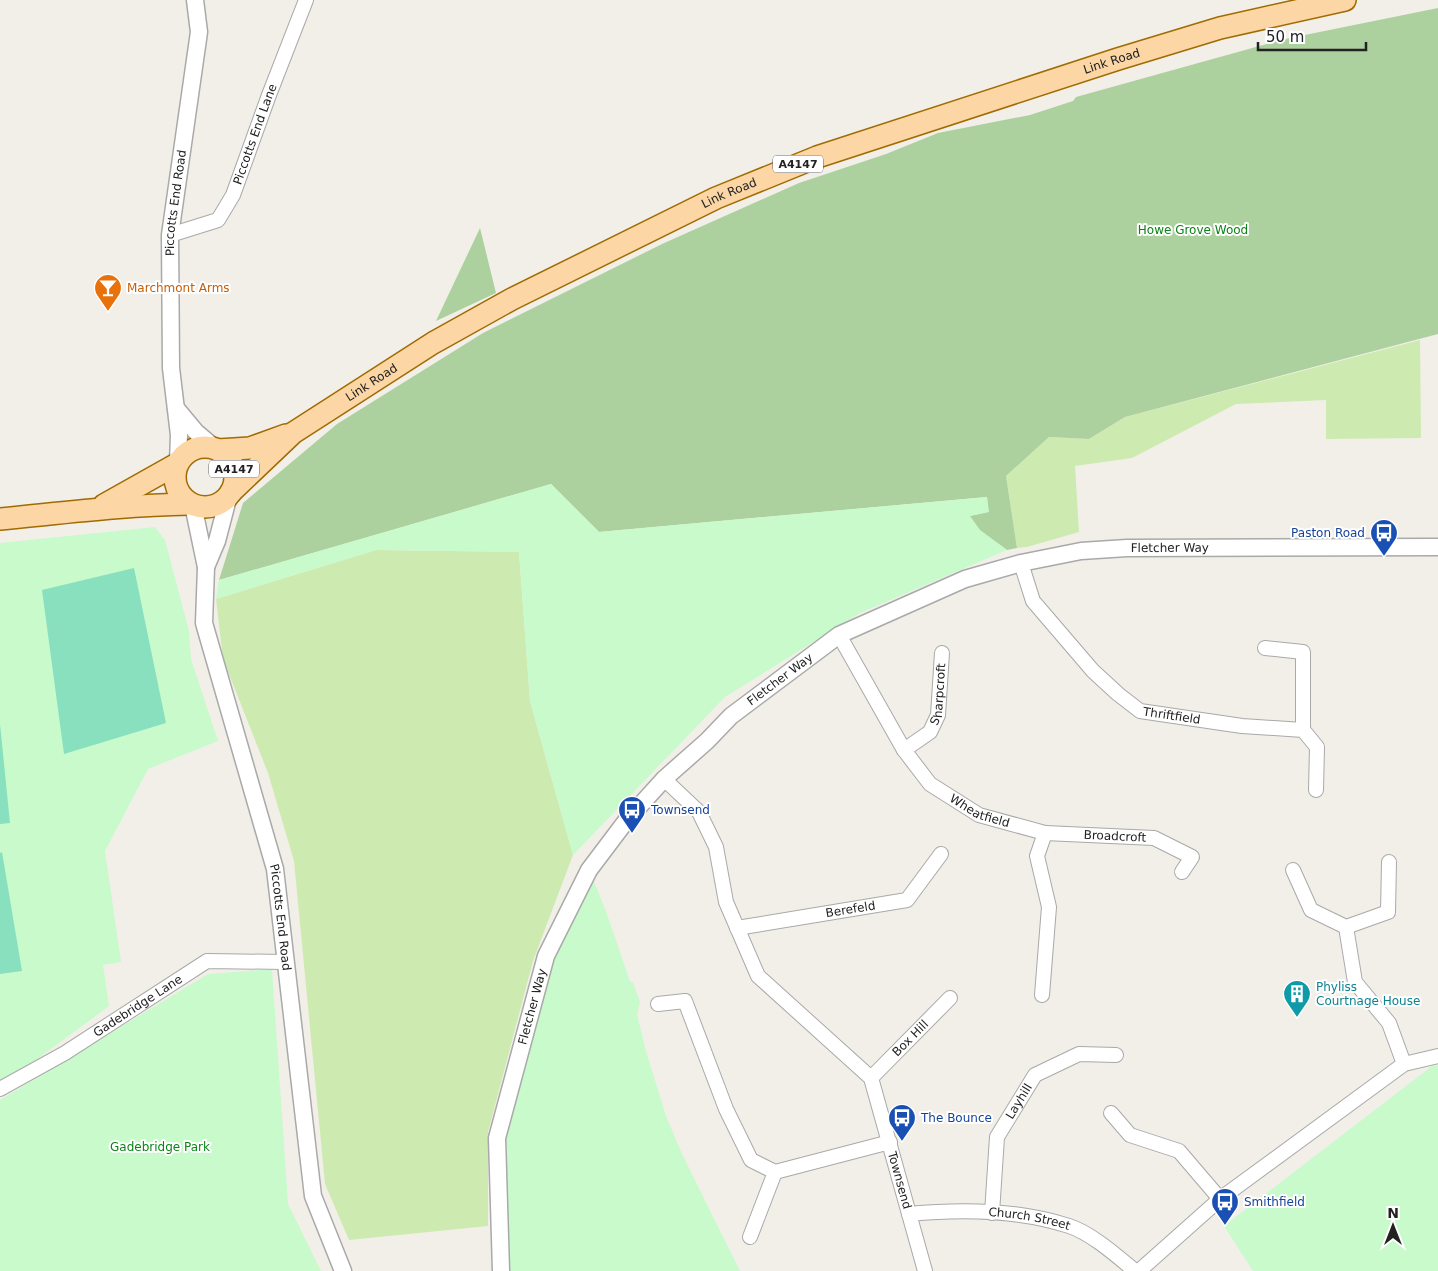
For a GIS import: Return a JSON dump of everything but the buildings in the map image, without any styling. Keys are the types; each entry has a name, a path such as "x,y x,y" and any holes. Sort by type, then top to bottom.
{"main road":[{"name":"Link Road","path":"0,519 100,508 191,505 209,508 217,506 293,433 441,339 512,300 716,198 817,156 1118,59 1220,28 1345,0"},
{"name":"Link Road","path":"100,508 178,463 182,456 194,448 217,450 250,448 293,433"},
{"name":"A4147","path":"217,450 228,458 234,468 235,480 230,494"},
{"path":"178,463 174,471 175,486 178,493 191,505"}],"street":[{"name":"Piccotts End Road","path":"178,463 180,441 171,368 170,236 199,32 194,0"},
{"name":"Piccotts End Lane","path":"170,236 218,220 233,195 306,0"},
{"path":"176,408 196,432 217,450"},
{"name":"Piccotts End Road","path":"206,567 217,541 230,494"},
{"name":"Piccotts End Road","path":"191,505 206,567 204,623 275,869 313,1196 343,1271"},
{"name":"Fletcher Way","path":"501,1271 497,1138 546,956 589,870 626,821 664,779 707,742 731,716 838,635 966,579 1021,563 1081,551 1127,548 1438,546"},
{"name":"Thriftfield","path":"1021,563 1033,601 1093,671 1118,694 1140,710 1242,726 1303,730"},
{"name":"Wheatfield","path":"838,635 904,750 930,784 979,815 1045,833"},
{"path":"1265,648 1303,652 1303,730 1316,747 1316,790"},
{"name":"Sharpcroft","path":"904,750 930,732 938,715 942,653"},
{"path":"664,779 699,812 716,846 726,902 758,976 871,1078"},
{"path":"1042,994 1049,907 1037,856 1045,833"},
{"name":"Broadcroft","path":"1045,833 1154,838 1192,857 1182,872"},
{"name":"Berefeld","path":"737,928 907,900 941,854"},
{"path":"1293,870 1311,910 1346,927 1388,912 1389,862"},
{"path":"1346,927 1355,982 1389,1023 1404,1064"},
{"name":"Gadebridge Lane","path":"0,1089 65,1053 206,961 285,962"},
{"name":"Box Hill","path":"871,1078 950,998"},
{"path":"658,1004 685,1001 726,1109 751,1160 775,1172 890,1142"},
{"name":"Layhill","path":"992,1213 998,1137 1035,1075 1079,1054 1116,1055"},
{"path":"1137,1271 1220,1199 1404,1064 1438,1056"},
{"name":"Townsend","path":"871,1078 925,1271"},
{"path":"1111,1113 1130,1135 1180,1151 1220,1199"},
{"path":"750,1237 775,1172"},
{"name":"Church Street","path":"909,1214 936,1211 992,1213 1070,1226 1106,1248 1137,1271"}],"green space":[{"name":"Howe Grove Wood","path":"1438,8 1438,334 1125,417 1089,439 1049,437 1006,476 1017,548 1007,550 979,530 969,516 988,512 987,497 599,532 551,484 219,580 243,503 337,424 483,333 662,244 799,183 886,154 938,133 1030,115 1073,101 1076,97 1285,39"},
{"path":"480,228 496,293 436,321"},
{"path":"1420,340 1421,438 1326,439 1326,400 1236,404 1132,458 1075,466 1079,532 1027,547 1017,548 1006,476 1049,437 1089,439 1125,417"},
{"path":"551,484 599,532 987,497 989,512 970,516 980,530 1007,550 860,613 725,697 573,855 530,701 519,552 376,550 216,599 219,580"},
{"path":"155,527 165,540 189,631 191,659 218,741 148,769 105,851 121,962 103,965 109,1006 32,1063 0,1080 0,543"},
{"path":"376,550 519,552 530,701 573,855 533,961 488,1132 488,1226 349,1240 325,1184 294,861 268,773 223,659 216,599"},
{"path":"134,568 166,723 64,754 42,590"},
{"path":"0,724 10,823 0,824"},
{"path":"2,852 22,971 0,974 0,853"},
{"path":"589,870 606,912 630,982 633,982 640,1002 637,1014 666,1116 682,1154 740,1271 501,1271 497,1138 546,956"},
{"name":"Gadebridge Park","path":"272,969 288,1204 321,1271 0,1271 0,1100 208,974"},
{"path":"1432,1066 1438,1066 1438,1271 1253,1271 1224,1226"}],"place":[{"name":"Marchmont Arms","path":"108,312"},
{"name":"Paston Road","path":"1384,557"},
{"name":"Townsend","path":"632,834"},
{"name":"Phyliss Courtnage House","path":"1297,1018"},
{"name":"The Bounce","path":"902,1142"},
{"name":"Smithfield","path":"1225,1226"}]}
